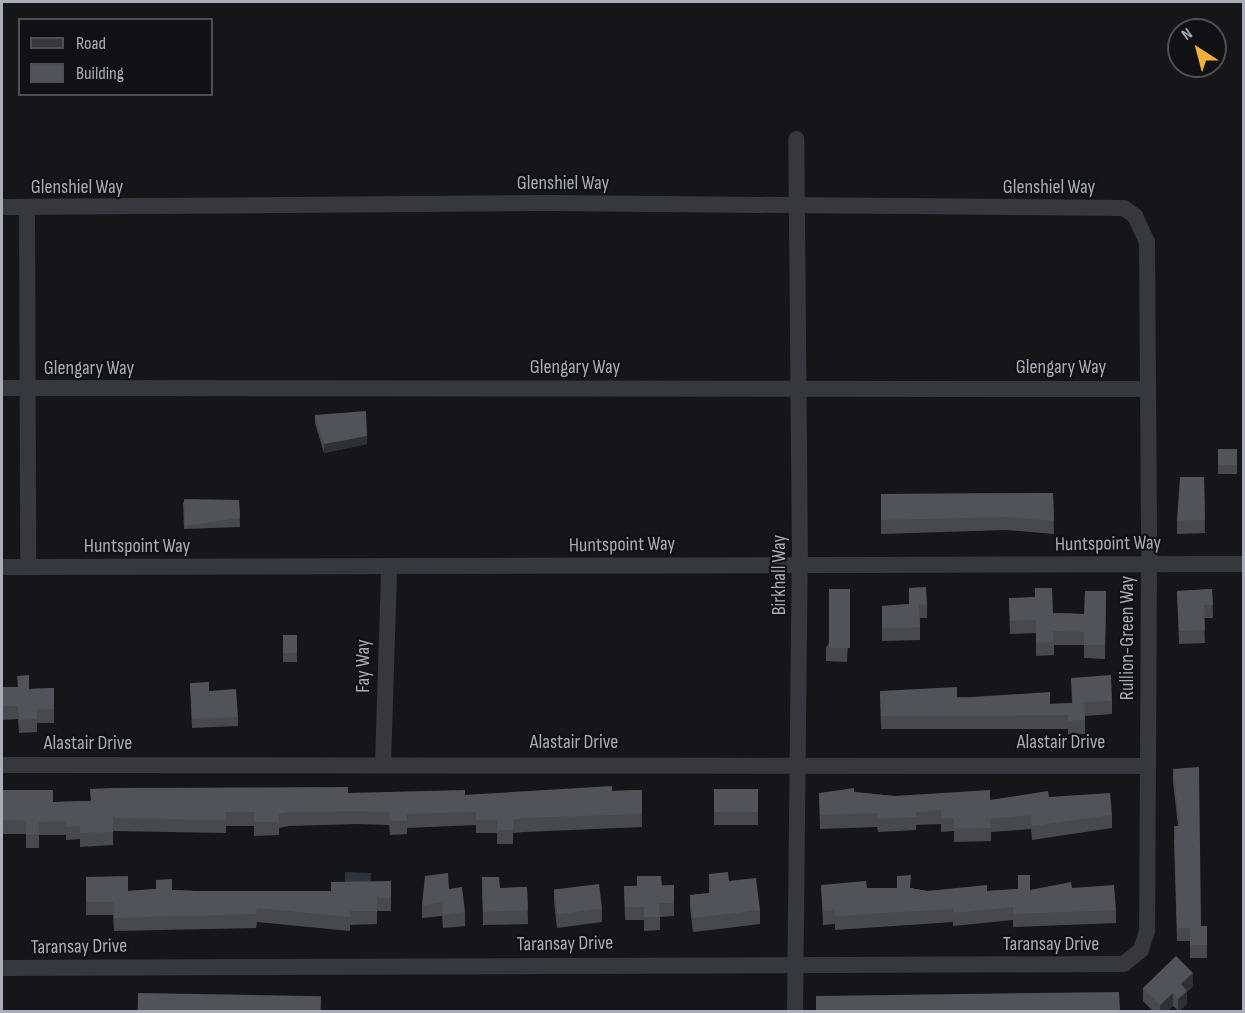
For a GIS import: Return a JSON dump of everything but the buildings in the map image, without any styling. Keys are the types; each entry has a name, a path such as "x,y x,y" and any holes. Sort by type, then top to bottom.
{"street":[{"name":"Birkhall Way","path":"795,1011 800,565 796,139"},
{"name":"Glenshiel Way","path":"2,207 1124,208"},
{"path":"27,208 28,566"},
{"name":"Rullion-Green Way","path":"1124,208 1136,216 1147,242 1149,565 1147,931 1141,950 1128,962"},
{"name":"Glengary Way","path":"2,388 1148,388"},
{"name":"Huntspoint Way","path":"2,567 389,569 1244,564"},
{"name":"Fay Way","path":"384,764 389,569"},
{"name":"Alastair Drive","path":"2,765 797,763 1148,766"},
{"name":"Taransay Drive","path":"2,968 1128,962"}],"shaded area":[{"path":"345,872 371,873 371,886 345,885"}]}
